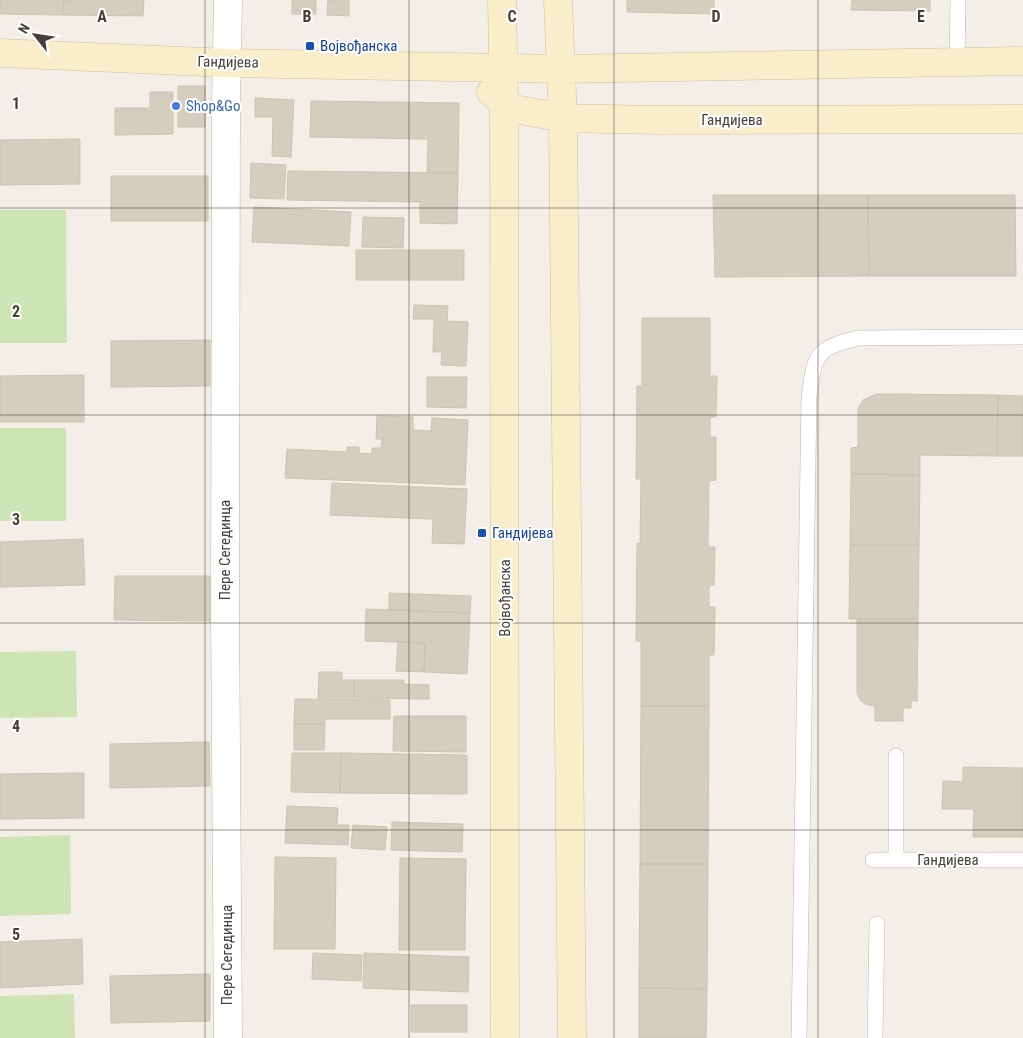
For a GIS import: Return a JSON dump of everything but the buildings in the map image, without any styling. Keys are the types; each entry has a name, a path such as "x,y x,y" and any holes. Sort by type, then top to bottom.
{"main road":[{"name":"Војвођанска","path":"502,0 504,68 505,1038"},
{"path":"558,0 563,118 572,1038"},
{"name":"Гандијева","path":"0,52 227,63 561,69 1023,61"},
{"name":"Гандијева","path":"455,67 466,72 504,103 525,112 563,118 656,120 1023,119"}],"street":[{"name":"Пере Сегединца","path":"228,0 225,621 228,1038"}],"lane":[{"path":"957,61 958,0"},
{"path":"798,1038 808,407 814,365 821,352 835,344 858,338 1023,337"},
{"path":"896,756 896,860"},
{"name":"Гандијева","path":"873,860 1023,860"},
{"path":"875,1038 876,924"}],"green space":[{"path":"0,210 66,210 67,343 0,343"},
{"path":"0,428 66,428 66,521 0,521"},
{"path":"76,651 77,717 0,718 0,652"},
{"path":"70,835 71,914 0,916 0,837"},
{"path":"74,994 75,1038 0,1038 0,996"}],"place":[{"name":"Војвођанска","path":"310,46"},
{"name":"Shop&Go","path":"176,106"},
{"name":"Гандијева","path":"482,533"}]}
